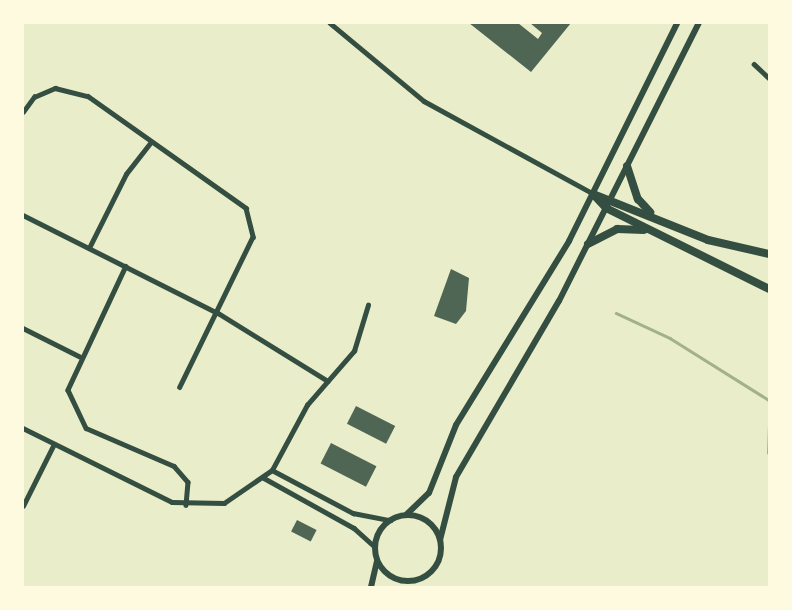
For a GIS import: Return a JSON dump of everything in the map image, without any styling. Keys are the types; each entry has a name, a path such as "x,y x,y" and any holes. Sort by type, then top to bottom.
{"highway":[{"path":"627,166 638,200 654,217"},
{"path":"593,194 611,197 708,240 769,254"},
{"path":"593,194 606,208 769,289"},
{"path":"587,244 617,229 655,232"}],"main road":[{"path":"371,587 377,561 374,547 390,520 407,514 429,493 456,425 593,194 677,23"},
{"path":"402,587 434,569 456,477 587,244 699,23"},
{"path":"407,514 427,521 440,540"},
{"path":"377,561 391,576 414,580"}],"street":[{"path":"330,23 424,101 593,194"},
{"path":"754,64 769,78"},
{"path":"23,112 44,91 66,88 126,120 150,142 228,190 250,218 253,237 180,387"},
{"path":"90,246 126,174 150,142"},
{"path":"23,215 90,246 218,313 328,381"},
{"path":"125,266 79,356 68,390 74,411 86,428 119,446 174,466 188,482 187,505"},
{"path":"23,430 187,505 224,503 272,470 297,421 354,351 368,305"},
{"path":"23,328 79,356"},
{"path":"23,506 54,444"},
{"path":"272,470 357,515 390,520"},
{"path":"264,478 354,528 374,547"}],"building":[{"path":"469,23 518,23 538,39 542,33 530,23 571,23 531,72"},
{"path":"451,269 469,278 466,311 456,324 434,316"},
{"path":"356,406 395,426 386,444 347,424"},
{"path":"331,443 376,466 366,487 321,463"},
{"path":"297,520 317,530 311,542 291,532"}],"waterway":[{"path":"616,313 670,338 769,400"},
{"path":"768,453 769,427"}]}
